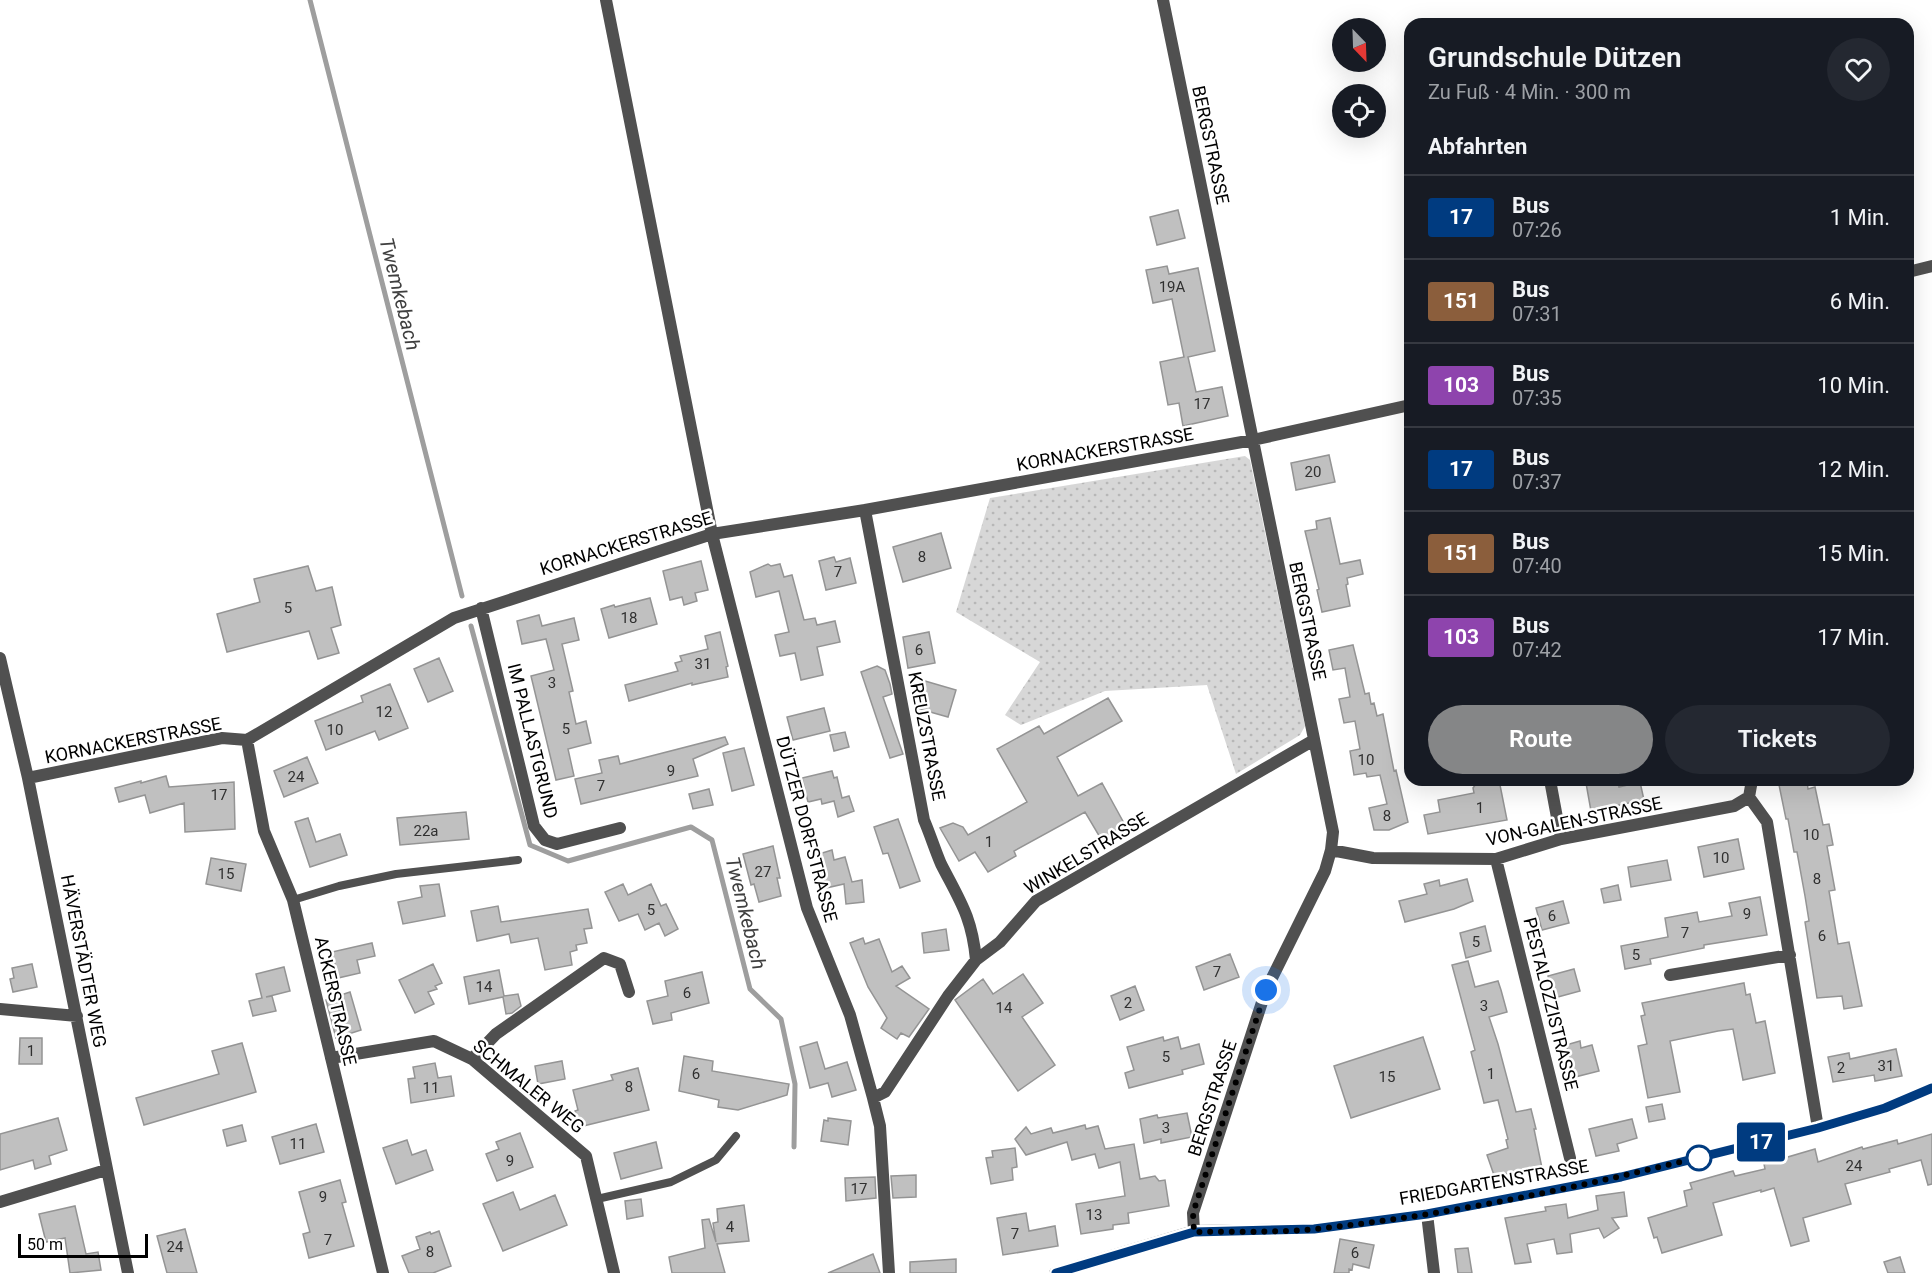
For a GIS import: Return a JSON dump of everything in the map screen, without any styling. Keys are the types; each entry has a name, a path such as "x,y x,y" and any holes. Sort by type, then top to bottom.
{"street":[{"name":"DÜTZER DORFSTRASSE","path":"606,0 712,534 807,908 850,1015 873,1098 879,1126 889,1273"},
{"name":"BERGSTRASSE","path":"1162,0 1333,832 1325,871 1266,990 1193,1213 1194,1232"},
{"path":"1914,270 1932,266"},
{"name":"KORNACKERSTRASSE","path":"28,778 222,738 247,740 454,618 712,534 865,510 1253,440 1404,406"},
{"name":"KREUZSTRASSE","path":"865,510 924,820 970,923 976,960"},
{"name":"IM PALLASTGRUND","path":"481,608 534,826 545,840 557,844 620,828"},
{"name":"HÄVERSTÄDTER WEG","path":"0,658 28,778 128,1273"},
{"name":"ACKERSTRASSE","path":"247,740 264,831 293,900 383,1273"},
{"name":"WINKELSTRASSE","path":"873,1098 885,1092 948,996 976,960 999,942 1036,902 1314,740"},
{"path":"1551,786 1561,839"},
{"path":"1751,786 1749,797 1767,822 1818,1128"},
{"name":"VON-GALEN-STRASSE","path":"1331,850 1373,858 1496,859 1561,839 1734,806 1749,797"},
{"name":"PESTALOZZISTRASSE","path":"1496,859 1570,1158"},
{"path":"1670,975 1790,956"},
{"path":"472,1059 496,1034 604,958 620,964 629,992"},
{"path":"0,1009 77,1016"},
{"name":"SCHMALER WEG","path":"331,1058 434,1041 472,1059 586,1155 614,1273"},
{"name":"FRIEDGARTENSTRASSE","path":"1055,1273 1194,1232 1314,1229 1427,1214 1621,1177 1818,1128 1885,1108 1932,1088"},
{"path":"0,1202 106,1170"},
{"path":"1427,1214 1434,1273"}],"lane":[{"path":"293,900 339,886 396,874 518,860"},
{"path":"597,1199 671,1182 716,1160 736,1136"}],"shaded area":[{"path":"1245,456 1250,460 1305,726 1300,735 1236,774 1207,685 1105,691 1021,725 1005,715 1040,662 956,612 990,498"}],"building":[{"path":"1178,210 1185,238 1157,245 1150,217"},
{"path":"1167,266 1169,274 1198,268 1215,351 1188,357 1196,392 1222,387 1228,416 1183,426 1179,403 1168,405 1160,362 1184,357 1172,299 1153,303 1146,270"},
{"path":"1329,455 1335,482 1296,490 1291,463"},
{"path":"1330,518 1340,564 1360,560 1363,574 1347,578 1350,606 1322,612 1305,531 1317,529 1316,521"},
{"path":"941,533 951,568 903,582 893,547"},
{"path":"834,557 836,562 850,558 856,583 826,590 819,561"},
{"path":"701,561 708,590 695,593 697,601 684,605 682,597 670,600 663,571"},
{"path":"768,564 771,566 780,564 784,577 792,575 804,620 815,618 817,625 835,621 840,642 817,647 823,675 801,680 795,653 780,656 775,635 789,632 779,591 756,597 750,572"},
{"path":"308,566 316,591 332,587 341,625 331,628 339,653 318,659 309,631 227,652 217,614 260,602 254,579"},
{"path":"650,598 657,624 609,638 601,609"},
{"path":"539,615 542,626 574,618 579,640 562,644 573,691 569,692 576,724 586,721 591,743 568,749 574,776 556,780 531,676 554,670 546,639 522,644 517,621"},
{"path":"720,632 728,666 726,667 728,677 692,685 692,683 629,701 625,685 678,671 675,663 682,661 680,656 708,649 705,636"},
{"path":"929,632 935,663 908,668 903,637"},
{"path":"1353,645 1365,694 1369,693 1377,716 1383,714 1394,771 1396,770 1408,822 1389,830 1374,830 1369,808 1387,804 1380,775 1367,777 1366,773 1354,775 1350,751 1360,749 1355,721 1344,723 1339,699 1350,697 1345,668 1333,670 1329,650"},
{"path":"439,658 453,691 428,702 414,669"},
{"path":"877,666 885,670 890,684 892,694 883,697 903,754 890,758 861,672"},
{"path":"925,681 956,690 948,717 916,708"},
{"path":"390,684 408,728 379,740 375,731 326,750 315,721 363,702 361,696"},
{"path":"1108,698 1122,721 1057,757 1078,796 1102,783 1125,825 1101,839 1085,812 1014,851 1016,856 988,872 975,852 959,861 940,828 953,823 963,827 968,835 1027,802 997,749 1039,726 1044,734"},
{"path":"824,708 830,731 793,740 787,717"},
{"path":"845,732 849,747 834,751 830,735"},
{"path":"725,737 728,744 693,759 698,776 581,804 575,779 602,773 599,760 618,756 620,764"},
{"path":"744,748 754,785 732,791 723,753"},
{"path":"307,757 318,783 284,797 274,771"},
{"path":"832,771 834,778 837,777 842,798 849,796 854,811 838,817 834,801 822,804 821,799 808,802 802,778"},
{"path":"166,776 169,787 234,782 235,829 185,832 184,803 150,813 145,795 119,802 115,788"},
{"path":"1474,786 1500,786 1507,820 1428,834 1424,815 1440,812 1438,800 1474,793"},
{"path":"1587,786 1641,786 1644,800 1591,811"},
{"path":"1779,786 1808,786 1808,789 1815,787 1823,825 1829,824 1833,845 1827,846 1835,890 1829,891 1838,944 1849,942 1862,1006 1844,1009 1842,996 1817,998 1805,922 1809,921 1805,896 1797,852 1794,852 1788,819 1786,819"},
{"path":"709,789 713,805 693,809 689,794"},
{"path":"466,812 469,839 400,845 397,818"},
{"path":"308,818 316,842 340,834 347,855 310,867 295,822"},
{"path":"898,819 920,881 900,888 888,853 883,854 874,827"},
{"path":"1738,839 1744,869 1704,877 1698,847"},
{"path":"773,846 780,878 777,878 781,896 759,902 754,884 751,885 743,854"},
{"path":"832,850 834,860 845,857 852,882 862,880 864,902 846,904 844,884 826,888 819,854"},
{"path":"211,858 246,864 241,891 206,884"},
{"path":"1667,860 1671,880 1631,887 1628,867"},
{"path":"1467,879 1473,901 1454,909 1405,922 1399,901 1427,894 1424,884 1439,880 1440,886"},
{"path":"439,884 445,916 403,924 398,902 422,897 420,886"},
{"path":"623,884 628,895 651,884 661,906 666,904 678,929 665,936 659,923 645,930 638,914 619,921 605,892"},
{"path":"1618,885 1621,900 1604,903 1601,889"},
{"path":"1760,897 1767,935 1704,945 1704,948 1650,959 1651,964 1625,969 1621,946 1668,937 1665,918 1697,912 1699,922 1732,916 1729,903"},
{"path":"1563,901 1569,923 1542,930 1536,908"},
{"path":"498,906 501,922 588,909 592,928 584,929 587,943 576,945 577,950 570,952 572,965 545,970 538,938 511,943 509,934 477,941 471,911"},
{"path":"1485,926 1491,951 1466,958 1460,933"},
{"path":"946,929 949,950 924,953 922,933"},
{"path":"863,938 865,944 879,939 892,972 902,966 910,978 896,986 929,1009 909,1037 901,1033 897,1039 881,1028 887,1018 868,987 850,943"},
{"path":"372,943 375,956 357,960 360,973 338,978 332,952"},
{"path":"1230,954 1239,977 1204,990 1196,967"},
{"path":"1468,961 1475,987 1498,981 1507,1012 1489,1017 1516,1112 1531,1109 1542,1168 1514,1175 1513,1172 1495,1178 1487,1155 1508,1148 1506,1140 1508,1139 1498,1100 1484,1103 1471,1052 1475,1050 1452,965"},
{"path":"32,964 37,987 13,992 10,979 14,978 12,968"},
{"path":"433,964 442,983 435,986 437,989 428,992 434,1004 415,1013 399,980"},
{"path":"284,967 290,991 266,997 272,996 276,1011 253,1016 249,1001 262,998 256,974"},
{"path":"1574,969 1580,991 1554,998 1548,976"},
{"path":"499,970 504,996 518,994 521,1006 512,1013 506,1014 503,997 469,1004 464,977"},
{"path":"702,972 709,1003 671,1013 672,1020 653,1024 647,1001 668,996 665,981"},
{"path":"1023,974 1043,1003 1022,1017 1055,1065 1018,1091 955,1000 983,979 993,994"},
{"path":"1744,983 1746,995 1750,994 1756,1023 1765,1021 1775,1073 1743,1080 1733,1029 1718,1031 1670,1041 1680,1092 1648,1098 1638,1046 1647,1044 1641,1016 1645,1015 1642,1003"},
{"path":"1135,986 1144,1010 1120,1020 1111,996"},
{"path":"350,992 361,1030 336,1038 326,1000"},
{"path":"1163,1037 1164,1041 1178,1037 1181,1049 1199,1044 1204,1064 1182,1070 1183,1074 1129,1088 1125,1073 1134,1070 1127,1047"},
{"path":"1423,1037 1440,1089 1351,1118 1334,1066"},
{"path":"20,1038 42,1038 42,1064 19,1064"},
{"path":"1580,1041 1581,1048 1592,1045 1599,1071 1575,1077 1566,1045"},
{"path":"817,1042 825,1069 847,1062 856,1090 832,1097 828,1083 810,1088 800,1047"},
{"path":"242,1043 256,1092 144,1125 136,1098 219,1074 212,1051"},
{"path":"1896,1049 1902,1076 1875,1081 1874,1075 1833,1082 1828,1057 1849,1053 1850,1059"},
{"path":"684,1056 713,1061 712,1071 789,1084 787,1095 738,1110 718,1107 719,1100 679,1091"},
{"path":"562,1061 565,1079 538,1084 535,1066"},
{"path":"435,1063 438,1078 451,1076 454,1096 411,1103 408,1079 415,1078 413,1067"},
{"path":"638,1068 649,1110 579,1127 573,1090 613,1080 611,1075"},
{"path":"1662,1104 1665,1119 1649,1122 1646,1107"},
{"path":"1187,1113 1192,1137 1161,1143 1161,1139 1144,1143 1140,1119 1157,1115 1158,1118"},
{"path":"58,1118 67,1150 49,1156 51,1164 35,1169 33,1160 0,1170 0,1134"},
{"path":"828,1118 851,1121 848,1145 821,1141 824,1120 828,1121"},
{"path":"1632,1119 1637,1138 1617,1144 1619,1151 1596,1156 1589,1129"},
{"path":"316,1124 324,1152 280,1164 272,1137"},
{"path":"242,1125 246,1141 227,1146 223,1130"},
{"path":"1085,1125 1086,1129 1098,1126 1105,1149 1134,1144 1140,1179 1155,1176 1159,1181 1165,1180 1169,1206 1128,1213 1129,1223 1113,1225 1113,1229 1081,1234 1076,1204 1125,1196 1120,1162 1099,1168 1095,1154 1072,1160 1067,1142 1026,1155 1015,1139 1026,1127 1031,1134 1051,1128 1053,1133"},
{"path":"520,1133 533,1167 497,1181 486,1154 499,1149 496,1142"},
{"path":"1932,1134 1932,1184 1928,1185 1921,1160 1889,1169 1890,1172 1845,1184 1851,1204 1803,1218 1809,1241 1791,1246 1774,1188 1713,1203 1722,1235 1662,1253 1657,1237 1654,1238 1648,1218 1687,1206 1684,1191 1692,1189 1690,1183 1733,1171 1735,1176 1765,1169 1764,1164 1815,1149 1818,1162 1862,1147 1863,1149 1897,1140 1898,1144"},
{"path":"407,1140 412,1155 426,1150 433,1170 396,1184 383,1148"},
{"path":"656,1142 662,1168 621,1179 614,1153"},
{"path":"1015,1148 1017,1167 1012,1168 1013,1180 991,1184 986,1158 993,1157 992,1151"},
{"path":"916,1175 916,1197 893,1198 891,1176"},
{"path":"875,1177 876,1198 846,1201 845,1178"},
{"path":"340,1180 346,1202 342,1203 354,1246 309,1258 303,1234 310,1232 299,1192"},
{"path":"513,1192 520,1210 555,1195 567,1225 503,1251 483,1204"},
{"path":"1624,1192 1627,1216 1612,1218 1619,1228 1604,1238 1599,1228 1570,1234 1572,1252 1557,1254 1554,1239 1527,1244 1531,1262 1515,1264 1505,1218 1546,1211 1545,1207 1566,1204 1568,1218 1598,1210 1596,1196"},
{"path":"641,1199 643,1216 627,1219 625,1201"},
{"path":"744,1205 749,1241 717,1244 725,1273 672,1273 669,1257 705,1248 702,1220 709,1219 716,1242 713,1223 718,1222 717,1209"},
{"path":"75,1206 86,1254 98,1252 101,1270 70,1273 65,1238 46,1242 39,1214"},
{"path":"1026,1213 1029,1231 1055,1226 1058,1246 1003,1255 997,1218"},
{"path":"185,1229 197,1273 167,1273 157,1236"},
{"path":"439,1231 451,1266 433,1273 409,1273 402,1256 420,1249 416,1237"},
{"path":"1340,1239 1374,1245 1369,1268 1353,1264 1349,1273 1334,1273"},
{"path":"1468,1248 1472,1273 1458,1273 1455,1249"},
{"path":"873,1254 880,1273 828,1273"},
{"path":"1900,1257 1905,1273 1888,1273 1884,1262"},
{"path":"956,1259 956,1273 910,1273 910,1262"}],"waterway":[{"name":"Twemkebach","path":"310,0 462,596"},
{"name":"Twemkebach","path":"471,626 530,845 568,861 691,827 712,840 750,989 781,1019 795,1084 794,1147"}],"bus line":[{"name":"17","path":"1056,1273 1194,1232 1314,1229 1427,1214 1621,1177 1818,1128 1885,1108 1932,1088"}],"route":[{"path":"1266,990 1193,1213 1194,1232 1314,1229 1427,1214 1621,1177 1709,1155 1699,1158"}]}
